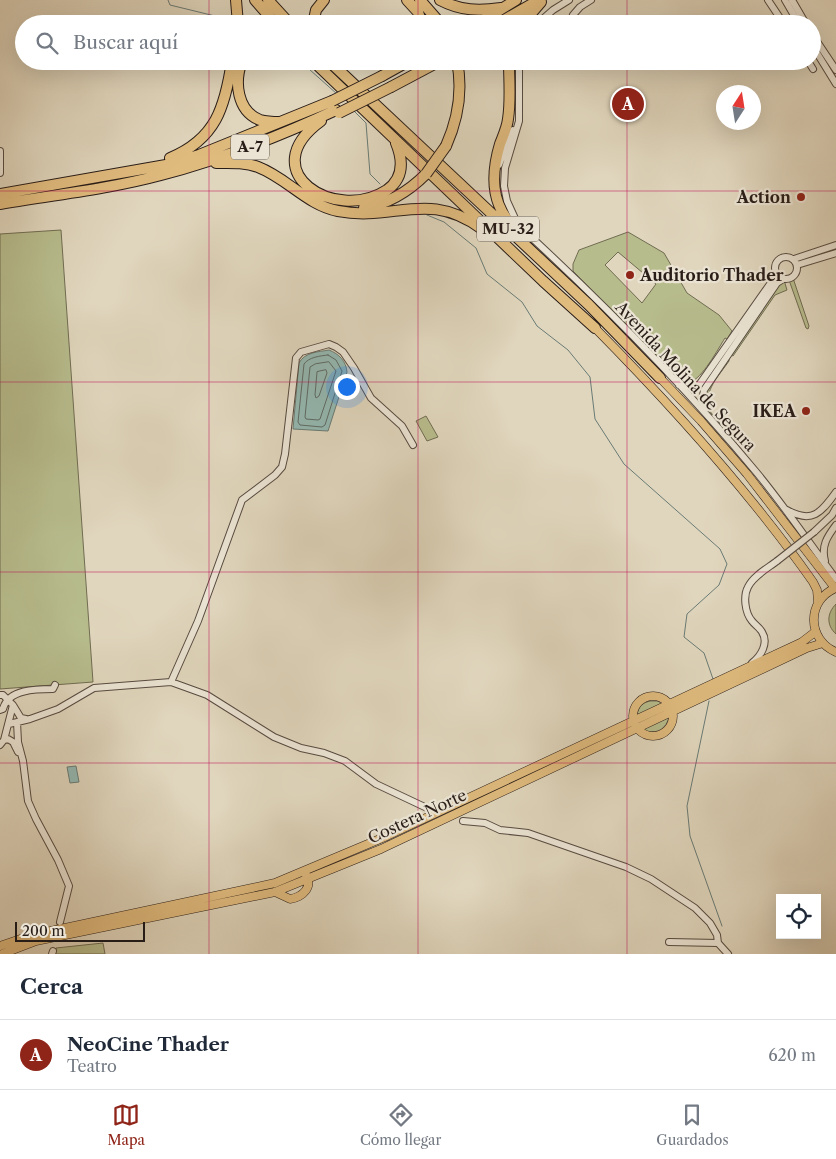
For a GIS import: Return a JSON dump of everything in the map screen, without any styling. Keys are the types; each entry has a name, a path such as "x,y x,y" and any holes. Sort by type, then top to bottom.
{"highway":[{"path":"236,0 237,15"},
{"path":"256,0 268,15"},
{"path":"260,0 272,15"},
{"path":"268,0 282,15"},
{"path":"314,15 324,0"},
{"path":"407,0 419,15"},
{"path":"420,0 433,15"},
{"path":"440,0 468,10 502,8"},
{"path":"491,15 516,0"},
{"path":"514,15 541,0"},
{"path":"518,15 541,0"},
{"path":"529,15 541,0"},
{"path":"108,176 170,158 195,145 219,116 226,96 230,70"},
{"path":"240,70 238,88 244,106 250,114 259,120 284,122"},
{"path":"322,70 543,281 595,328"},
{"name":"MU-32","path":"327,70 595,328"},
{"name":"MU-32","path":"338,70 589,305 660,378"},
{"path":"344,70 353,84"},
{"name":"A-7","path":"0,194 166,165 199,155 284,122 336,108 392,70"},
{"name":"A-7","path":"0,204 160,175 213,160 288,132 336,108 390,86 417,70"},
{"path":"390,86 422,70"},
{"path":"314,202 347,209 375,206 405,192 426,174 446,146 454,129 459,104 458,70"},
{"path":"509,70 510,109 508,122 496,160 494,189 496,198 500,209 510,223 560,271 589,305"},
{"path":"336,108 300,141 295,155 294,164 297,173 306,185 314,191 336,200 357,201 370,198 389,189 396,182 402,166 402,156 395,140"},
{"path":"160,175 170,175 216,163 272,143 324,119"},
{"path":"216,163 244,163 258,167 276,176 326,208 357,214 427,208 453,212 466,218 483,230 543,281"},
{"path":"0,208 42,200 65,193"}],"main road":[{"name":"Avenida Molina de Segura","path":"595,328 659,395 746,495 813,582 817,590 818,602"},
{"name":"Avenida Molina de Segura","path":"660,378 701,421 747,474 836,588"},
{"path":"836,588 826,593 818,602 813,616 815,632 823,643 836,652"},
{"name":"Costera Norte","path":"671,707 802,642 815,632"},
{"name":"Costera Norte","path":"0,946 32,935 275,883 306,875 380,849 634,724 807,648 823,643"},
{"path":"658,696 671,707 672,724 661,735 647,736 641,733 634,724 634,707 644,698 658,696"},
{"path":"275,892 287,898 298,898 306,892 306,875"},
{"name":"Costera Norte","path":"2,954 36,941 275,892 306,875"}],"street":[{"path":"547,15 569,0"},
{"path":"573,15 580,7 591,0"},
{"path":"768,0 778,15"},
{"path":"785,0 794,15"},
{"path":"792,0 801,15"},
{"path":"821,48 836,70"},
{"path":"821,60 836,84"},
{"path":"494,189 498,168 513,132 520,102 519,70"},
{"name":"Avenida Molina de Segura","path":"520,102 519,121 505,168 504,186 507,201 518,225 628,331 704,411 758,475 836,579"},
{"path":"0,151 0,173"},
{"path":"796,262 836,245"},
{"path":"783,279 777,274 775,267 778,260 786,256 796,262 836,253"},
{"path":"704,411 702,401 704,390 777,283 794,276 796,273 796,262"},
{"path":"679,384 688,386 699,385 777,274"},
{"path":"172,682 198,621 242,500 275,475 282,466 286,454 296,358 301,352 329,344 344,352 371,398 402,426 413,445"},
{"path":"783,508 796,516 806,518 823,508 836,492"},
{"path":"735,674 758,659 765,645 763,632 747,613 747,588 752,581 814,532 832,515 836,508"},
{"path":"826,565 823,547 827,537 836,525"},
{"path":"55,685 53,689 20,693 8,700 1,710 9,720 18,722 58,709 94,688 172,682 207,694 258,728 280,740 345,761 376,784 429,809"},
{"path":"0,695 3,695 13,705 21,718 30,719"},
{"path":"2,743 13,705"},
{"path":"18,722 18,742 23,761 28,801 69,886 60,922"},
{"path":"2,743 8,739 13,742 23,761"},
{"path":"463,821 485,823 500,830 528,833 626,867 651,879 695,908 710,923 717,935 718,943 728,954"},
{"path":"669,942 718,943"}],"green space":[{"path":"61,230 93,682 0,689 0,234"},
{"path":"628,232 664,253 687,293 719,315 732,331 695,380 684,382 679,380 573,271 573,264 579,250","holes":["618,252 656,284 642,303 605,265"]},
{"path":"793,278 809,326 808,329 806,328 789,280"},
{"path":"784,280 787,290 775,295 733,356 731,355 780,283"},
{"path":"729,359 710,389 708,409 755,466 705,409 704,397 707,388"},
{"path":"426,416 438,437 427,441 416,421"},
{"path":"836,604 836,634 829,623 829,615"},
{"path":"651,701 658,701 662,704 637,715 641,705"},
{"path":"669,717 666,725 658,731 647,732 643,729"},
{"path":"103,943 105,954 55,954 56,948"}],"water":[{"path":"329,350 341,358 347,372 328,431 293,429 299,363 308,355"},
{"path":"76,766 79,782 70,783 67,767"}],"waterway":[{"path":"168,0 170,5 211,15"},
{"path":"310,70 337,94"},
{"path":"354,111 366,123 370,174 380,184"},
{"path":"427,215 444,222 476,248 487,274 522,302 537,326 568,350 590,377 595,419 624,464 720,549 727,564 719,585 687,614 684,637 704,653 713,679"},
{"path":"709,701 687,806 690,836 722,926"}],"place":[{"name":"NeoCine Thader","path":"628,104"},
{"name":"Action","path":"801,197"},
{"name":"Auditorio Thader","path":"630,275"},
{"name":"IKEA","path":"806,411"}]}
